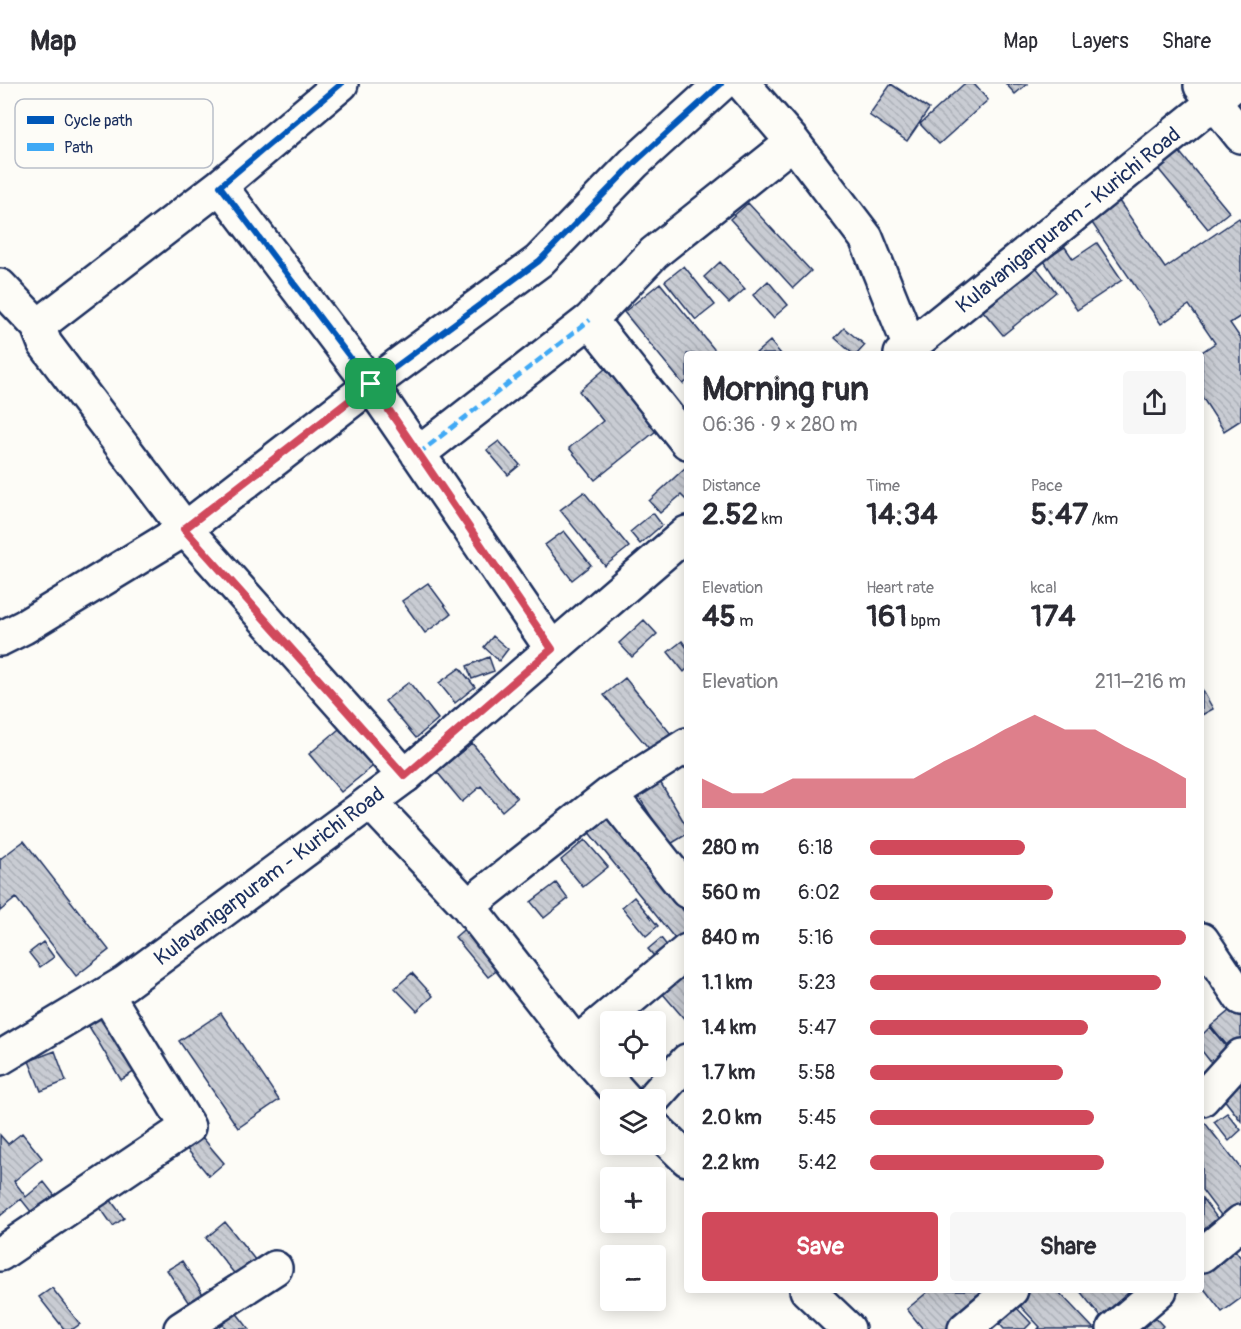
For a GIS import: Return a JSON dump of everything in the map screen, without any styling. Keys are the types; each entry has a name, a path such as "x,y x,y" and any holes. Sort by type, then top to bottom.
{"street":[{"path":"38,326 220,186 341,84"},
{"path":"0,639 24,627 184,529 371,384 539,261 634,163 721,84"},
{"path":"743,84 793,142 866,238 905,351"},
{"path":"1216,90 1241,136"},
{"name":"Kulavanigarpuram - Kurichi Road","path":"905,351 1216,90"},
{"path":"418,454 590,320 654,253 793,142"},
{"path":"220,186 371,384 552,649"},
{"path":"0,286 38,326 45,344 184,529 405,776"},
{"path":"590,320 684,438"},
{"name":"Kulavanigarpuram - Kurichi Road","path":"0,1058 106,995 405,776 684,536"},
{"path":"468,906 610,794 684,747"},
{"path":"610,794 684,887"},
{"path":"370,802 468,906 576,1044 616,1089"},
{"path":"1204,946 1241,998"},
{"path":"576,1044 684,954"},
{"path":"0,1254 188,1127 106,995"},
{"path":"1204,1097 1241,1056"},
{"path":"662,1089 684,1064"},
{"path":"666,1139 684,1156"},
{"path":"1204,1253 1241,1222"},
{"path":"182,1329 275,1268"},
{"path":"812,1293 848,1329"},
{"path":"965,1329 1007,1293"},
{"path":"1114,1329 1156,1293"}],"building":[{"path":"891,84 929,109 907,141 869,115"},
{"path":"964,84 974,84 988,100 939,144 920,124"},
{"path":"1006,84 1027,84 1015,94"},
{"path":"1172,143 1229,212 1208,229 1151,160"},
{"path":"1119,201 1165,268 1239,218 1241,222 1241,316 1230,323 1241,339 1241,420 1224,431 1204,400 1203,351 1215,343 1189,305 1161,324 1090,220"},
{"path":"748,203 811,271 793,288 730,219"},
{"path":"1097,243 1122,280 1077,310 1044,261 1065,247 1073,259"},
{"path":"720,262 745,289 729,303 704,277"},
{"path":"684,266 715,305 696,320 665,281"},
{"path":"1036,267 1056,292 1003,335 983,311"},
{"path":"768,281 788,305 773,318 753,295"},
{"path":"660,283 716,351 684,351 683,384 624,312"},
{"path":"844,328 865,345 860,351 850,351 835,338"},
{"path":"770,341 778,351 758,351"},
{"path":"606,368 656,431 595,480 569,448 603,421 579,391"},
{"path":"499,441 520,465 508,475 487,450"},
{"path":"684,469 684,498 681,495 660,513 649,501"},
{"path":"584,492 629,547 605,566 560,510"},
{"path":"653,513 662,525 640,544 630,532"},
{"path":"564,531 591,565 572,580 545,545"},
{"path":"428,583 451,614 425,633 402,601"},
{"path":"644,620 657,634 632,657 619,643"},
{"path":"493,636 508,649 499,661 484,647"},
{"path":"682,641 684,644 684,672 668,652"},
{"path":"489,657 494,671 472,679 467,666"},
{"path":"460,668 475,687 455,703 439,683"},
{"path":"625,678 671,734 651,751 604,695"},
{"path":"409,682 438,719 416,738 385,701"},
{"path":"1204,693 1213,709 1204,714"},
{"path":"350,720 382,759 341,792 309,754"},
{"path":"472,743 517,798 502,811 481,786 462,802 437,772"},
{"path":"656,775 684,822 684,836 669,845 634,789"},
{"path":"602,810 684,911 684,942 680,945 583,825"},
{"path":"585,840 608,867 583,887 561,860"},
{"path":"24,841 109,950 76,976 16,898 0,911 0,859"},
{"path":"556,883 568,899 544,918 531,902"},
{"path":"634,897 658,926 646,936 622,907"},
{"path":"469,925 503,966 488,977 455,937"},
{"path":"661,938 672,952 660,963 648,949"},
{"path":"43,942 54,957 40,967 29,953"},
{"path":"684,964 684,1018 657,987"},
{"path":"412,973 433,996 417,1011 395,988"},
{"path":"1235,1006 1241,1014 1241,1042 1231,1050 1211,1026"},
{"path":"111,1008 145,1065 121,1080 87,1023"},
{"path":"221,1013 279,1100 238,1128 179,1041"},
{"path":"1210,1027 1233,1055 1216,1069 1204,1054 1204,1033"},
{"path":"55,1051 66,1081 41,1091 29,1061"},
{"path":"1241,1077 1241,1121 1220,1094"},
{"path":"1227,1113 1241,1130 1229,1141 1214,1122"},
{"path":"1204,1124 1241,1169 1241,1204 1223,1218 1204,1193"},
{"path":"22,1133 42,1158 14,1181 26,1197 44,1182 62,1205 40,1223 21,1199 0,1216 0,1135 8,1144"},
{"path":"202,1137 224,1163 209,1176 187,1149"},
{"path":"110,1199 124,1218 113,1226 99,1206"},
{"path":"1204,1201 1221,1223 1204,1236"},
{"path":"225,1222 256,1261 237,1277 206,1238"},
{"path":"1231,1245 1241,1258 1241,1298 1222,1312 1204,1289 1204,1266"},
{"path":"182,1261 206,1299 192,1308 167,1270"},
{"path":"52,1288 80,1324 73,1329 64,1329 39,1297"},
{"path":"926,1293 998,1293 956,1329 923,1329 907,1309"},
{"path":"1017,1293 1060,1293 1094,1329 1038,1329 1040,1327 1012,1297"},
{"path":"1081,1293 1133,1293 1140,1301 1109,1327"},
{"path":"1014,1305 1031,1323 1025,1329 1004,1329 997,1321"},
{"path":"235,1311 249,1329 226,1329 221,1322"},
{"path":"1150,1312 1163,1326 1160,1329 1132,1329"}],"marked path":[{"path":"418,454 590,320"}],"cycle path":[{"path":"341,84 220,186 371,385 552,649"},
{"path":"405,776 185,529 371,385 539,261 634,163 721,84"}],"route":[{"path":"371,384 552,649 405,776 184,529 371,384"}]}
